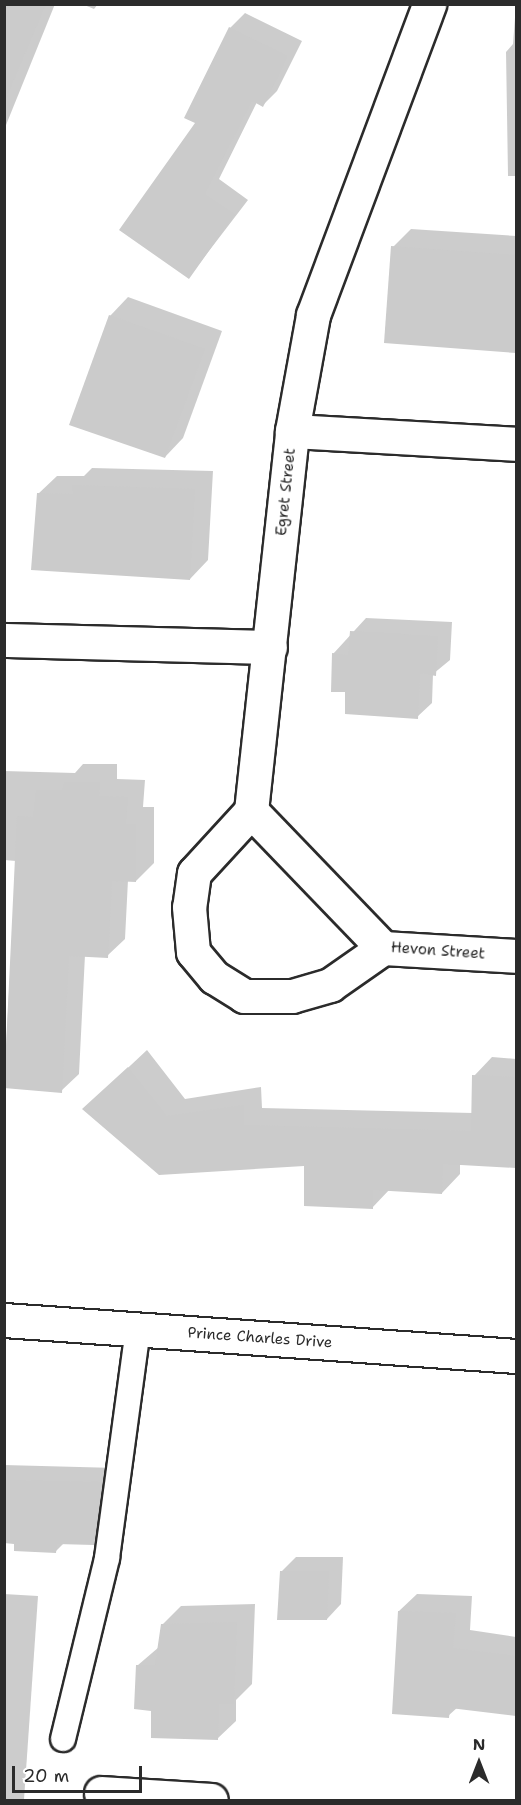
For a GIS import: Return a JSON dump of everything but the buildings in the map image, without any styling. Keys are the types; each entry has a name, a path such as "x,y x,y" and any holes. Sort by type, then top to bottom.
{"main road":[{"name":"Egret Street","path":"251,811 292,431 313,315 429,4"},
{"path":"292,431 516,444"},
{"path":"4,640 270,647"},
{"path":"251,811 383,948"},
{"name":"Hevon Street","path":"251,811 194,873 189,907 193,952 214,977 244,996 292,996 330,985 383,948 516,956"},
{"name":"Prince Charles Drive","path":"4,1320 516,1356"},
{"path":"101,1793 211,1800"}],"lane":[{"path":"63,1739 107,1558 138,1330"}]}
